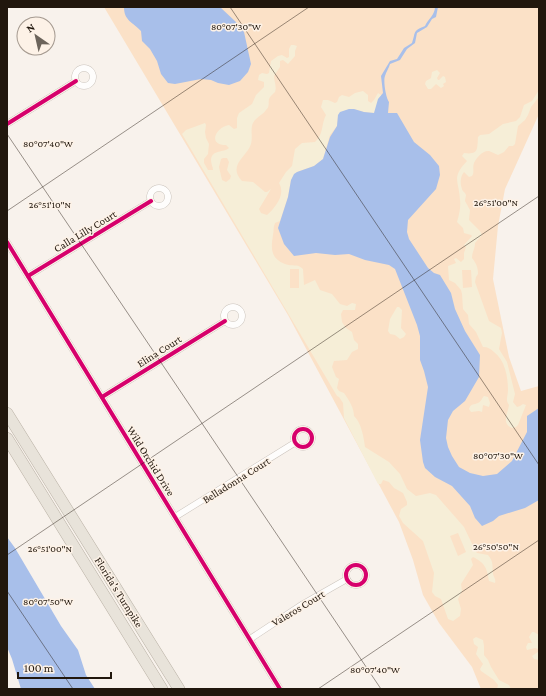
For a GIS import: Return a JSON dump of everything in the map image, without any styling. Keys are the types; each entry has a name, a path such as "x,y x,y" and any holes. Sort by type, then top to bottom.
{"highway":[{"name":"Florida's Turnpike","path":"7,413 179,689"},
{"name":"Florida's Turnpike","path":"7,438 162,689"}],"street":[{"path":"7,124 76,82"},
{"name":"Calla Lilly Court","path":"28,276 151,202"},
{"name":"Wild Orchid Drive","path":"7,242 280,689"},
{"name":"Elina Court","path":"102,397 225,321"},
{"name":"Belladonna Court","path":"175,517 296,442"},
{"name":"Valeros Court","path":"250,638 303,604 347,579"}],"shaded area":[{"path":"104,7 539,7 539,114 505,189 498,226 493,279 509,357 521,391 539,386 539,689 481,689 472,667 439,623 423,595 413,560 399,522 288,315"}],"sand":[{"path":"291,45 297,46 295,56 288,64 283,60 280,61 280,67 274,76 276,90 269,98 267,109 253,123 251,144 249,149 239,161 237,166 238,175 242,181 253,182 265,192 271,189 259,209 261,213 267,215 275,207 279,200 281,188 279,183 292,166 295,149 302,143 315,142 320,136 326,115 321,107 323,100 328,100 335,103 342,95 349,97 355,93 363,91 368,95 368,101 371,103 378,93 381,95 374,113 349,109 338,115 337,126 330,135 323,159 314,166 297,172 291,180 288,197 280,221 274,224 272,248 274,256 280,262 288,265 299,266 303,269 304,285 315,280 320,290 332,294 340,304 347,306 352,303 356,304 355,310 343,310 341,314 342,322 346,328 352,332 354,340 358,344 358,349 352,352 347,360 334,361 332,367 336,377 339,379 337,388 348,398 354,416 360,426 365,447 389,462 400,474 407,489 416,496 430,493 436,495 464,527 477,553 488,555 491,560 495,583 489,581 486,569 480,561 473,557 471,559 473,565 461,584 462,591 458,599 461,609 460,616 453,621 448,619 441,599 435,596 432,592 434,573 423,541 403,523 399,516 401,509 407,505 403,493 394,488 389,482 383,480 381,484 378,484 344,418 343,403 337,396 182,134 186,130 205,123 206,138 209,144 208,154 204,159 204,163 208,170 213,170 211,160 214,154 229,148 226,145 217,142 215,139 217,132 224,126 229,125 234,129 237,128 237,118 239,113 252,104 256,95 264,87 264,82 258,80 259,75 262,73 269,73 271,61 278,56 282,55 287,58 289,57 289,49","holes":["227,158 229,162 227,170 231,176 226,182 222,180 219,167 221,159","290,269 299,269 299,288 290,288","458,533 466,552 458,556 450,536"]},
{"path":"437,70 440,73 437,78 438,80 443,76 445,77 446,82 441,88 436,84 431,89 428,89 425,84 426,81 431,78 432,72"},
{"path":"539,90 539,97 531,107 525,120 518,126 515,144 513,146 509,146 504,152 498,155 489,151 482,153 474,163 472,176 469,177 464,172 461,180 462,190 466,195 465,201 470,210 469,220 482,235 475,243 472,256 478,272 475,282 489,321 501,328 502,333 499,349 507,362 515,394 513,402 517,407 523,404 526,405 518,425 512,428 506,421 509,405 507,400 508,390 505,369 498,355 488,348 483,347 476,332 469,324 468,315 463,309 461,290 455,283 449,280 448,266 456,263 454,259 456,258 461,262 464,259 466,247 464,245 472,236 464,233 463,228 457,222 460,205 457,176 467,161 462,156 464,153 475,152 478,145 478,137 480,135 489,134 503,124 516,121 520,117 524,105 532,101","holes":["462,270 471,270 472,287 463,288"]},
{"path":"397,307 402,310 401,328 406,334 400,339 395,335 390,334 388,331 390,319"},
{"path":"484,396 488,397 490,403 489,407 483,405 482,412 471,412 469,409 471,406 481,401"},
{"path":"532,632 539,635 539,660 534,659 532,656 538,652 538,649 535,648 527,650 526,647 528,643 532,643 529,637"},
{"path":"476,637 483,640 484,655 499,680 509,685 511,689 497,689 498,685 494,680 481,671 480,669 483,664 476,654 478,647 474,644 473,639"}],"water":[{"path":"124,7 220,7 244,32 251,64 248,72 240,81 229,85 201,79 175,84 168,83 161,74 157,61 150,49 142,41 141,31 127,18 124,12"},
{"path":"435,7 438,7 436,17 432,19 427,27 417,33 415,43 407,49 400,60 390,64 385,74 384,82 389,102 388,113 397,113 414,142 430,155 439,166 440,175 436,189 408,220 407,232 409,239 428,268 434,273 440,275 451,293 455,309 465,331 480,355 479,377 465,401 453,411 448,420 446,438 448,447 459,467 470,473 483,476 497,474 512,461 527,432 527,416 539,408 539,500 525,508 499,516 493,521 482,526 475,518 470,506 452,486 435,477 425,468 420,440 428,387 420,360 420,336 417,325 395,269 389,265 365,260 349,254 335,255 316,253 294,256 284,244 278,228 294,174 314,166 323,159 330,137 337,126 338,115 340,112 354,109 374,113 378,99 383,93 381,76 390,61 397,59 404,48 412,43 415,32 425,26 434,12"},
{"path":"7,537 61,626 78,650 86,675 95,689 21,689 7,647"}],"cycle path":[{"path":"7,124 76,81"},
{"path":"28,276 151,201"},
{"path":"7,242 280,689"},
{"path":"102,397 225,321"},
{"path":"303,429 309,432 312,438 309,444 303,447 297,444 294,438 297,432 303,429"},
{"path":"356,565 363,568 366,575 363,582 356,585 349,582 346,575 349,568 356,565"}]}
